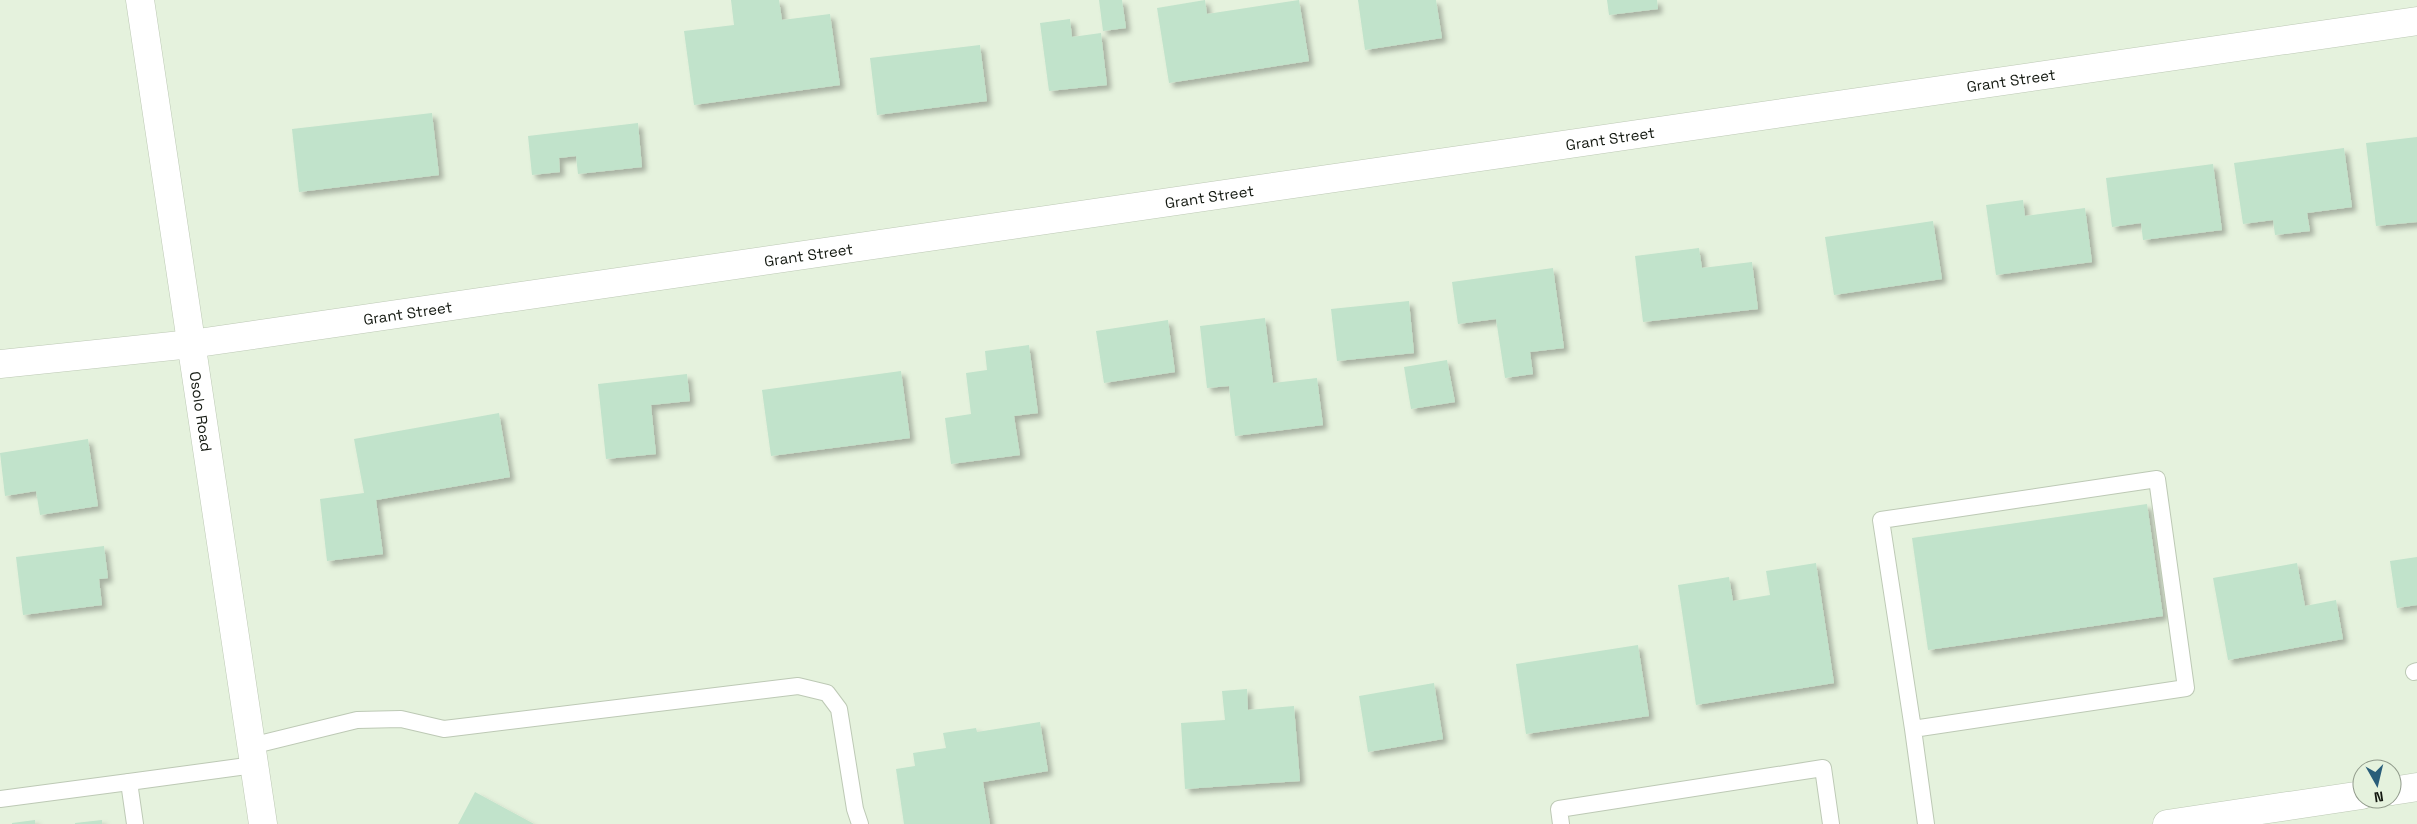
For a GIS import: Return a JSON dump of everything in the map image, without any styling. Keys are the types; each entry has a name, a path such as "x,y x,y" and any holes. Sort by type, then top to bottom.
{"street":[{"name":"Osolo Road","path":"140,0 263,824"},
{"name":"Grant Street","path":"0,364 191,344 2417,21"},
{"path":"2402,789 2417,787"},
{"path":"2167,824 2352,796"}],"lane":[{"path":"1913,729 2186,688 2157,479 1881,520 1926,824"},
{"path":"0,800 129,782 252,755 357,720 401,719 444,729 798,686 827,693 839,710 855,809 860,824"},
{"path":"1561,824 1559,809 1823,768 1831,824"},
{"path":"129,782 135,824"}],"building":[{"path":"731,0 779,0 782,20 830,14 840,85 694,105 684,31 734,25"},
{"path":"1099,0 1122,0 1126,28 1103,31"},
{"path":"1205,0 1207,14 1299,0 1309,61 1169,83 1157,8"},
{"path":"1358,0 1436,0 1442,38 1365,50"},
{"path":"1607,0 1657,0 1658,9 1609,15"},
{"path":"1070,19 1072,37 1101,33 1107,85 1049,91 1040,23"},
{"path":"980,45 987,101 877,115 870,58"},
{"path":"432,113 439,175 299,192 292,129"},
{"path":"638,123 642,167 578,174 576,156 559,158 560,172 532,175 528,136"},
{"path":"2417,137 2417,222 2376,226 2366,143"},
{"path":"2344,148 2352,207 2307,213 2310,231 2275,235 2273,220 2243,224 2234,163"},
{"path":"2213,164 2222,230 2143,240 2141,223 2112,227 2106,178"},
{"path":"2023,200 2025,216 2085,208 2092,262 1996,275 1986,205"},
{"path":"1933,221 1942,279 1834,295 1825,237"},
{"path":"1699,248 1702,268 1752,262 1758,309 1643,322 1635,256"},
{"path":"1553,268 1564,348 1530,352 1533,374 1505,378 1496,319 1458,324 1452,282"},
{"path":"1409,301 1414,353 1337,361 1331,309"},
{"path":"1265,318 1273,383 1317,378 1323,425 1235,436 1229,386 1207,388 1200,326"},
{"path":"1168,320 1175,372 1104,383 1096,331"},
{"path":"1029,345 1038,413 1014,416 1020,455 951,464 945,418 971,414 966,373 987,370 985,351"},
{"path":"1447,360 1455,402 1411,409 1404,367"},
{"path":"901,371 910,438 771,456 762,390"},
{"path":"687,374 690,401 651,405 656,454 606,459 598,384"},
{"path":"499,413 510,477 376,500 383,554 327,561 320,499 364,493 354,439"},
{"path":"88,439 98,506 40,515 36,491 5,496 0,453"},
{"path":"2147,504 2163,616 1928,650 1912,538"},
{"path":"104,546 108,578 99,579 102,605 23,615 16,557"},
{"path":"2417,557 2417,605 2397,608 2390,561"},
{"path":"1816,563 1834,683 1696,705 1678,585 1729,577 1733,601 1770,595 1766,571"},
{"path":"2297,563 2305,606 2336,600 2343,639 2228,660 2213,578"},
{"path":"1638,645 1649,716 1526,734 1516,664"},
{"path":"1434,683 1443,739 1368,752 1359,696"},
{"path":"1247,689 1248,710 1294,706 1300,781 1185,789 1181,723 1225,720 1222,691"},
{"path":"1040,722 1048,771 983,782 990,824 904,824 896,769 915,766 913,753 946,748 943,733 976,728 977,732"},
{"path":"475,792 534,824 458,824"},
{"path":"35,820 35,824 12,824 12,823"},
{"path":"102,820 102,824 75,824 75,823"}]}
